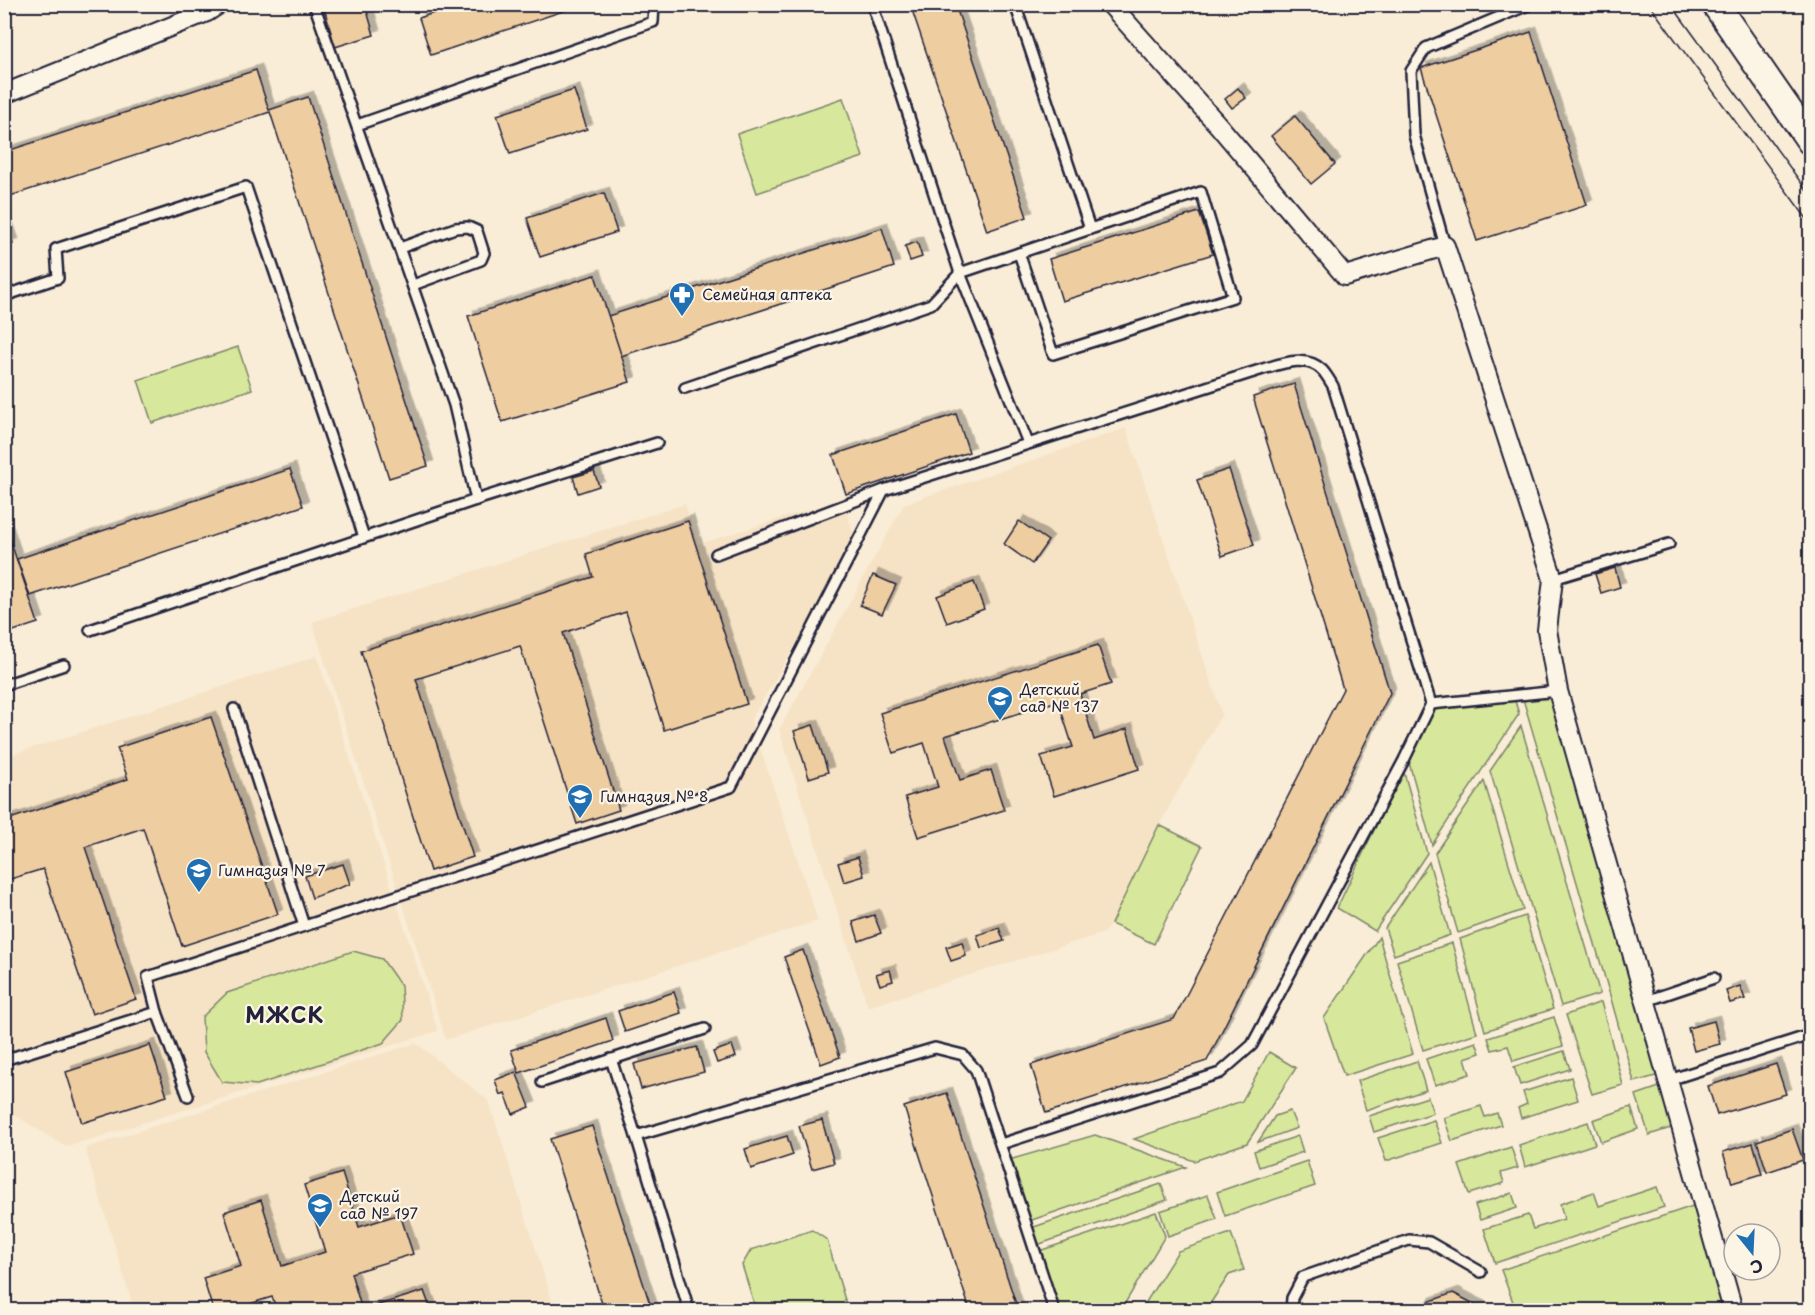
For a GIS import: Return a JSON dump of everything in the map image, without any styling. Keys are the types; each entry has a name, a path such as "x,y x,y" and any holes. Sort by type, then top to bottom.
{"main road":[{"path":"1715,4 1810,141"}],"street":[{"path":"4,93 207,12 219,4"},
{"path":"1110,4 1219,126 1345,276 1445,246 1553,579 1547,630 1558,692 1733,1311"}],"lane":[{"path":"314,4 454,405 476,500"},
{"path":"357,125 653,22 654,4"},
{"path":"872,4 960,273 1028,443"},
{"path":"1015,4 1090,229"},
{"path":"1445,246 1414,135 1411,71 1426,48 1530,4"},
{"path":"4,296 58,278 56,249 246,187 364,537"},
{"path":"685,388 931,304 960,273 1019,253 1090,229 1202,192 1233,297 1053,354 1019,253"},
{"path":"400,248 456,228 468,227 477,231 484,253 481,260 413,285"},
{"path":"716,554 884,490 1284,363 1305,360 1322,369 1333,386 1431,704 1404,760 1252,1045 1220,1073 1000,1144"},
{"path":"90,630 476,500 657,443"},
{"path":"188,1096 157,1012 148,977 731,787 884,490"},
{"path":"1553,579 1669,543"},
{"path":"4,685 64,665"},
{"path":"1431,704 1558,692"},
{"path":"234,709 304,926"},
{"path":"1646,1001 1714,978"},
{"path":"4,1060 157,1012"},
{"path":"542,1082 705,1029"},
{"path":"1669,1080 1810,1035"},
{"path":"636,1136 935,1048 963,1055 976,1070 1053,1311"},
{"path":"611,1059 689,1311"},
{"path":"1291,1311 1292,1298 1303,1276 1409,1240 1429,1242 1481,1272"}],"shaded area":[{"name":"Детский сад № 137","path":"1126,428 1222,714 1159,825 1111,924 1104,933 868,1007 779,730 904,504"},
{"name":"Гимназия № 8","path":"843,499 856,542 751,720 818,921 446,1040 312,622 685,504 699,544"},
{"name":"Гимназия № 7","path":"317,656 438,1031 66,1147 5,1109 4,757"},
{"name":"Детский сад № 197","path":"416,1043 489,1101 555,1310 134,1310 85,1148"}],"green space":[{"path":"843,98 863,157 757,193 737,134"},
{"path":"238,347 252,389 152,423 138,380"},
{"path":"1555,696 1663,1074 1634,1082 1523,699"},
{"path":"1514,698 1519,714 1432,845 1408,759 1434,706"},
{"path":"1521,726 1600,994 1561,1006 1490,771"},
{"path":"1403,769 1427,853 1375,931 1337,908"},
{"path":"1484,781 1523,910 1458,933 1435,853"},
{"path":"1159,825 1202,846 1154,944 1111,924"},
{"path":"1429,862 1450,935 1394,955 1385,928"},
{"path":"1525,916 1553,1009 1485,1031 1460,939"},
{"path":"1379,937 1413,1054 1344,1076 1324,1018"},
{"path":"1452,943 1477,1033 1423,1050 1397,961"},
{"path":"353,951 382,959 401,986 403,1020 383,1043 257,1085 222,1082 204,1052 202,1017 227,993"},
{"path":"1601,1002 1623,1085 1592,1094 1566,1015"},
{"path":"1554,1017 1563,1046 1513,1061 1508,1046 1492,1050 1488,1038"},
{"path":"1476,1042 1480,1053 1465,1058 1470,1074 1435,1085 1426,1059"},
{"path":"1564,1051 1570,1069 1520,1085 1514,1067"},
{"path":"1269,1052 1296,1068 1247,1143 1194,1161 1134,1139 1242,1101"},
{"path":"1417,1061 1426,1090 1366,1110 1357,1081"},
{"path":"1571,1077 1578,1100 1521,1118 1518,1108 1527,1104 1523,1092"},
{"path":"1665,1085 1677,1126 1649,1135 1636,1095"},
{"path":"1428,1097 1433,1113 1374,1132 1369,1116"},
{"path":"1481,1106 1485,1117 1497,1113 1501,1125 1452,1141 1444,1118"},
{"path":"1631,1107 1638,1129 1601,1142 1593,1120"},
{"path":"1290,1111 1297,1128 1258,1142 1275,1116"},
{"path":"1434,1120 1442,1143 1386,1161 1378,1138"},
{"path":"1588,1122 1595,1144 1525,1167 1519,1145"},
{"path":"1095,1135 1186,1167 1029,1221 1009,1160"},
{"path":"1298,1136 1303,1152 1259,1167 1254,1151"},
{"path":"1511,1147 1518,1168 1501,1173 1504,1183 1469,1194 1459,1165"},
{"path":"1307,1161 1315,1186 1225,1216 1217,1192"},
{"path":"1161,1184 1167,1200 1037,1245 1031,1228"},
{"path":"1657,1187 1664,1207 1495,1263 1484,1229 1528,1215 1533,1229 1564,1219 1560,1204 1594,1192 1599,1206"},
{"path":"1512,1193 1517,1208 1480,1220 1475,1205"},
{"path":"1208,1195 1217,1219 1168,1236 1160,1211"},
{"path":"1699,1204 1727,1309 1516,1310 1501,1270"},
{"path":"1156,1212 1165,1236 1121,1310 1059,1310 1039,1251"},
{"path":"812,1230 827,1240 848,1310 756,1310 742,1265 751,1250"},
{"path":"1231,1233 1244,1270 1229,1275 1206,1310 1141,1310 1178,1251"}],"building":[{"path":"323,4 365,4 374,35 335,47"},
{"path":"460,4 584,4 431,55 419,18"},
{"path":"910,4 955,4 1027,217 987,231"},
{"path":"1531,32 1587,205 1477,241 1421,68"},
{"path":"256,70 269,110 308,97 428,466 389,478 270,112 4,198 4,152"},
{"path":"1238,88 1246,98 1232,108 1225,99"},
{"path":"574,90 587,129 510,154 497,115"},
{"path":"1295,116 1335,164 1311,184 1271,136"},
{"path":"604,193 617,232 540,257 527,218"},
{"path":"1199,212 1213,254 1062,301 1049,259"},
{"path":"4,219 13,244 4,246"},
{"path":"882,228 894,267 621,356 608,316"},
{"path":"917,242 922,257 910,261 905,246"},
{"path":"595,275 630,382 502,422 468,316"},
{"path":"1294,384 1390,693 1207,1061 1046,1113 1031,1065 1174,1019 1343,689 1253,397"},
{"path":"956,414 969,452 846,494 833,455"},
{"path":"290,469 303,506 30,596 17,559"},
{"path":"1229,469 1254,545 1222,556 1197,480"},
{"path":"594,471 599,486 578,493 573,477"},
{"path":"688,521 747,704 664,730 626,612 563,633 619,810 577,824 520,646 416,679 473,857 430,871 361,651 593,577 586,554"},
{"path":"1019,521 1048,541 1032,564 1004,544"},
{"path":"4,522 38,623 4,634"},
{"path":"1615,568 1620,587 1601,593 1595,574"},
{"path":"873,575 896,585 882,614 860,605"},
{"path":"974,582 984,609 947,623 937,596"},
{"path":"1098,645 1111,684 1080,694 1094,740 1127,729 1139,769 1054,796 1041,756 1073,747 1058,701 945,736 960,780 991,770 1004,810 918,837 905,797 938,787 924,743 893,753 880,713"},
{"path":"211,717 278,914 182,946 143,828 85,847 136,999 92,1014 43,869 4,881 4,821 128,779 117,748"},
{"path":"813,725 828,772 809,778 794,731"},
{"path":"858,857 864,876 844,882 838,863"},
{"path":"343,864 350,884 312,898 305,876"},
{"path":"874,915 881,933 859,941 853,922"},
{"path":"999,928 1004,941 981,948 977,935"},
{"path":"962,942 966,956 951,961 946,947"},
{"path":"803,950 840,1057 821,1064 784,957"},
{"path":"890,970 893,981 880,985 876,974"},
{"path":"1740,986 1745,999 1730,1003 1726,991"},
{"path":"674,992 681,1013 625,1032 618,1011"},
{"path":"606,1018 613,1041 519,1073 511,1050"},
{"path":"1714,1021 1720,1044 1694,1051 1688,1028"},
{"path":"150,1045 167,1096 82,1123 66,1072"},
{"path":"732,1045 736,1057 717,1063 713,1052"},
{"path":"697,1047 704,1072 641,1089 634,1064"},
{"path":"1776,1064 1786,1094 1717,1115 1708,1086"},
{"path":"516,1072 530,1107 513,1114 505,1093 500,1095 495,1080"},
{"path":"947,1093 1018,1310 970,1310 904,1107"},
{"path":"822,1120 834,1163 812,1169 799,1126"},
{"path":"592,1126 652,1310 604,1310 550,1139"},
{"path":"1792,1129 1803,1160 1767,1172 1757,1141"},
{"path":"787,1136 793,1155 751,1169 745,1149"},
{"path":"1753,1143 1762,1174 1732,1183 1723,1152"},
{"path":"342,1173 359,1227 400,1214 413,1254 351,1273 362,1310 277,1310 272,1297 230,1310 213,1310 203,1278 241,1266 224,1212 261,1200 282,1266 325,1252 304,1185"},
{"path":"424,1291 431,1310 362,1310"},
{"path":"1453,1293 1480,1307 1481,1310 1421,1310 1425,1303"}],"tram line":[{"path":"1649,4 1810,223"},
{"path":"1671,4 1810,195"}],"place":[{"name":"Семейная аптека","path":"682,318"},
{"name":"Детский сад № 137","path":"1000,722"},
{"name":"Гимназия № 8","path":"580,820"},
{"name":"Гимназия № 7","path":"199,894"},
{"name":"Детский сад № 197","path":"320,1229"}],"district":[{"name":"МЖСК","path":"285,1016"}]}
